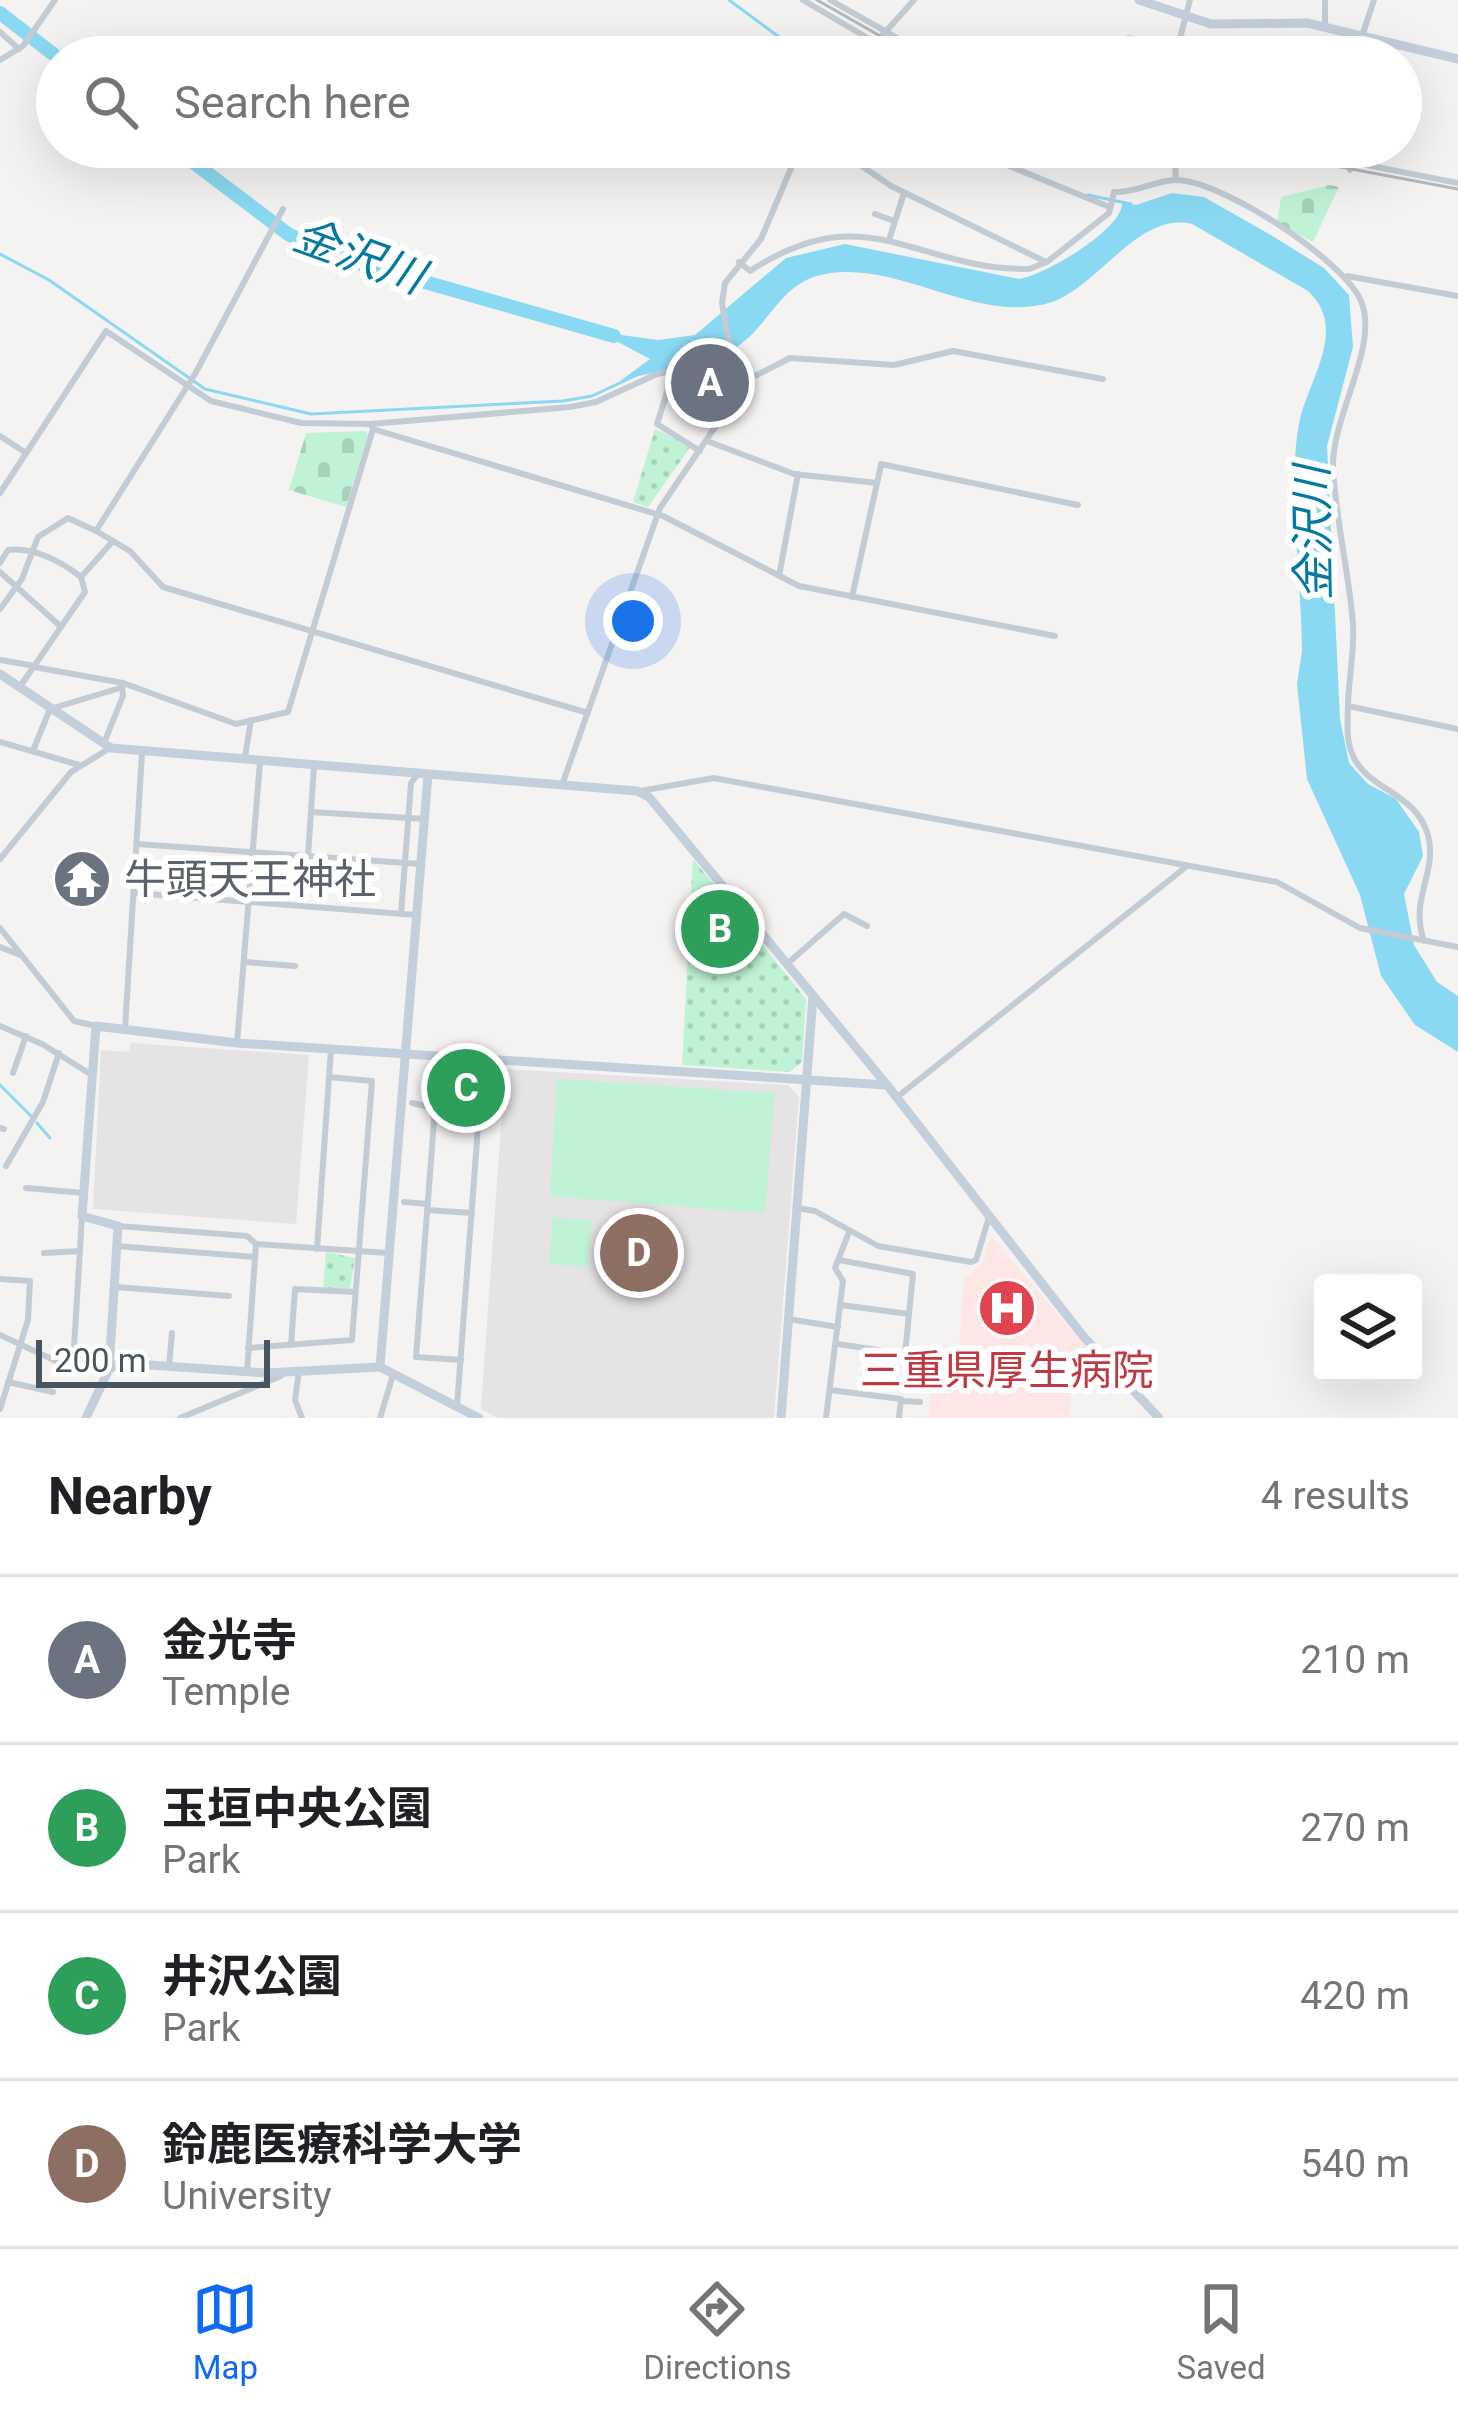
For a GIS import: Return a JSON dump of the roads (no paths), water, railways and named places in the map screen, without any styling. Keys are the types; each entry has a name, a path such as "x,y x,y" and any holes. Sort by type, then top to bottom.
{"street":[{"path":"0,60 21,48 56,0"},
{"path":"803,0 862,36"},
{"path":"830,0 892,36"},
{"path":"882,36 914,0"},
{"path":"1139,0 1218,25 1281,21 1361,36 1373,0"},
{"path":"1181,36 1190,0"},
{"path":"1325,0 1325,27"},
{"path":"0,32 21,48"},
{"path":"1422,50 1458,58"},
{"path":"562,785 658,515 728,408 733,358 724,283 761,239 791,168"},
{"path":"866,168 904,193 1047,262"},
{"path":"1018,168 1108,202 1177,180 1204,184 1330,260 1347,276 1361,300 1366,326 1333,456 1338,532 1353,626 1347,730 1357,763 1412,804 1427,832 1430,857 1417,909 1422,940"},
{"path":"1176,168 1177,180"},
{"path":"1364,168 1458,183"},
{"path":"889,240 904,193"},
{"path":"739,262 750,271 802,241 835,235 889,240 1012,269 1047,262 1109,213 1108,202"},
{"path":"96,531 195,374 266,233 283,209"},
{"path":"875,214 895,221"},
{"path":"1347,276 1458,296"},
{"path":"0,493 106,331 186,388 211,400 289,421 372,427 570,407 596,402 648,377 733,358"},
{"path":"733,378 755,376 790,358 894,365 952,351 1103,379"},
{"path":"673,374 657,424 700,451"},
{"path":"372,427 658,515 799,586 1055,636"},
{"path":"0,660 122,686 218,721 288,712 372,427"},
{"path":"0,436 26,452"},
{"path":"707,441 798,474 877,483"},
{"path":"852,597 881,463 1078,505"},
{"path":"778,576 798,474"},
{"path":"0,609 18,584 38,537 64,519 130,551 163,587 588,713"},
{"path":"81,577 113,542"},
{"path":"19,688 85,592 81,577 29,551 8,550 0,568 59,625"},
{"path":"0,674 107,745 142,753 637,791 713,778 1290,886 1360,928 1458,947"},
{"path":"34,748 50,709 122,686"},
{"path":"0,859 80,765 107,745 122,686"},
{"path":"1348,706 1458,729"},
{"path":"244,761 251,720"},
{"path":"0,742 34,748 80,765"},
{"path":"125,1029 142,753"},
{"path":"237,1043 260,763"},
{"path":"308,856 314,766"},
{"path":"401,914 411,784 423,775"},
{"path":"380,1367 425,820 423,775"},
{"path":"637,791 665,810 1123,1384 1160,1418"},
{"path":"311,812 425,820"},
{"path":"137,844 420,864"},
{"path":"896,1098 1187,866"},
{"path":"134,893 416,915"},
{"path":"787,964 844,914 867,926"},
{"path":"0,928 74,1021 97,1026 237,1043 887,1085"},
{"path":"0,947 23,956"},
{"path":"245,962 295,966"},
{"path":"781,1418 813,996"},
{"path":"0,1026 59,1053 93,1076"},
{"path":"73,1364 97,1026"},
{"path":"13,1073 26,1036"},
{"path":"316,1249 331,1049"},
{"path":"6,1166 43,1102 59,1053"},
{"path":"457,1406 483,1060"},
{"path":"248,1348 352,1340 372,1081 329,1078"},
{"path":"412,1103 479,1112"},
{"path":"435,1108 416,1357 461,1360"},
{"path":"26,1188 84,1192"},
{"path":"404,1202 472,1213"},
{"path":"797,1208 815,1211 878,1246 971,1262 989,1217"},
{"path":"82,1216 118,1226 247,1236 256,1244 388,1253"},
{"path":"86,1418 109,1369 118,1226"},
{"path":"826,1418 838,1345 839,1260 849,1232"},
{"path":"247,1372 256,1244"},
{"path":"116,1246 255,1257"},
{"path":"44,1253 80,1251"},
{"path":"838,1345 904,1354 913,1274 839,1260"},
{"path":"0,1279 30,1281 21,1346 0,1408"},
{"path":"112,1287 229,1295"},
{"path":"291,1345 295,1289 356,1292"},
{"path":"841,1305 909,1313"},
{"path":"788,1319 839,1328"},
{"path":"169,1367 172,1334"},
{"path":"0,1335 73,1364 109,1369 120,1363 247,1372 380,1367 479,1418"},
{"path":"180,1418 297,1371"},
{"path":"297,1371 295,1400 302,1418"},
{"path":"380,1418 393,1375"},
{"path":"8,1382 34,1395 53,1392"},
{"path":"830,1390 920,1402"},
{"path":"899,1418 901,1401"}],"water":[{"path":"1172,193 1204,197 1269,234 1324,268 1349,295 1353,347 1327,446 1340,719 1349,763 1368,784 1396,799 1419,832 1423,856 1404,894 1414,945 1437,982 1458,996 1458,1052 1415,1025 1381,976 1360,895 1307,779 1297,684 1302,651 1296,442 1326,337 1320,305 1308,291 1192,224 1173,223 1137,239 1069,294 1052,302 996,306 882,276 825,274 797,286 747,339 722,355 620,381 650,359 599,332 658,340 695,335 786,258 845,244 1019,279 1063,260 1097,237 1119,214 1122,203 1136,205"}],"waterway":[{"path":"729,0 778,36"},
{"name":"金沢川","path":"0,13 36,41"},
{"name":"金沢川","path":"201,168 288,234 330,255 614,336"},
{"path":"1088,195 1131,204"},
{"path":"0,254 49,280 205,389 311,414 563,401 592,396 639,374"},
{"path":"0,1085 31,1116"},
{"path":"37,1123 50,1138"}],"railway":[{"path":"817,0 880,36"},
{"path":"1346,168 1458,189"}],"place":[{"name":"金光寺","path":"710,383"},
{"name":"牛頭天王神社","path":"82,879"},
{"name":"玉垣中央公園","path":"720,929"},
{"name":"井沢公園","path":"466,1088"},
{"name":"鈴鹿医療科学大学","path":"639,1253"},
{"name":"三重県厚生病院","path":"1007,1308"}]}
